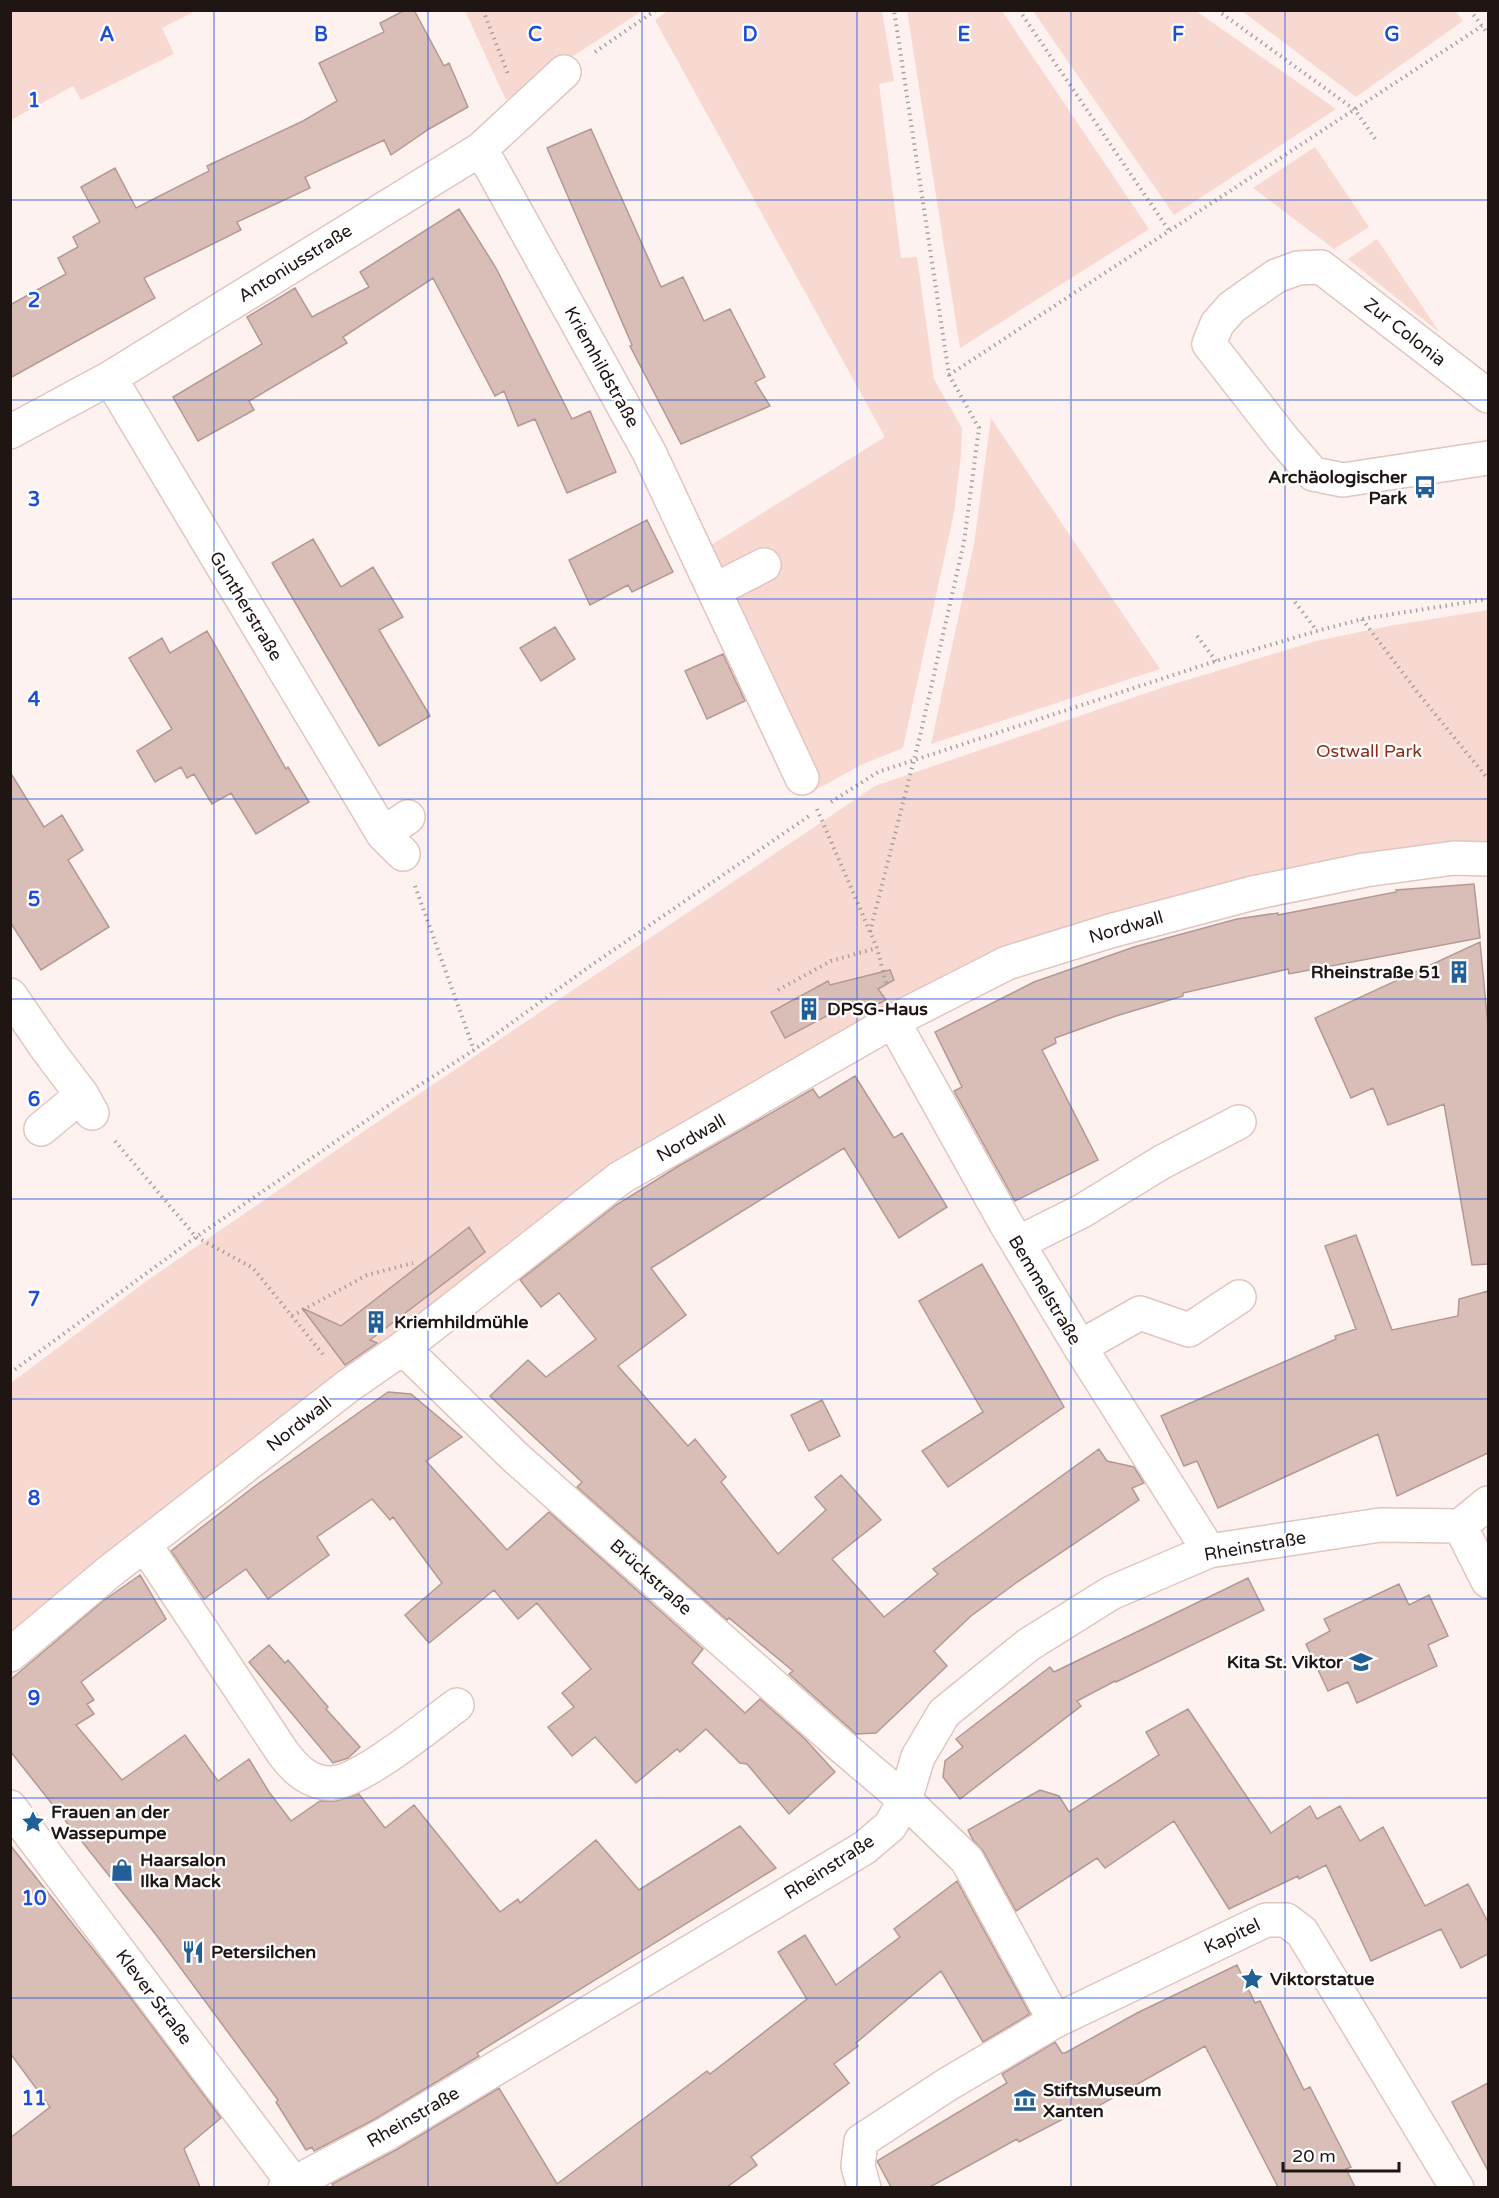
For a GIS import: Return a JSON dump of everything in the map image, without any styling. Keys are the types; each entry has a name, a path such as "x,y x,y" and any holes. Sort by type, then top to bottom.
{"street":[{"name":"Antoniusstraße","path":"10,432 110,378 481,149 564,72"},
{"name":"Kriemhildstraße","path":"481,149 649,452 802,778"},
{"name":"Zur Colonia","path":"1488,396 1322,267 1298,268 1276,276 1232,307 1217,324 1209,344 1283,439 1314,474 1343,480 1488,458"},
{"name":"Guntherstraße","path":"110,378 398,835"},
{"path":"715,590 764,565"},
{"name":"Nordwall","path":"10,1655 145,1545 348,1386 403,1348 620,1178 893,1021 1007,963 1110,931 1253,893 1365,870 1454,858 1488,860"},
{"path":"10,995 87,1104 41,1129"},
{"name":"Bemmelstraße","path":"893,1021 1018,1243 1080,1347 1209,1551"},
{"path":"1018,1243 1082,1211 1162,1162 1239,1122"},
{"path":"1080,1347 1140,1313 1189,1330 1239,1297"},
{"name":"Brückstraße","path":"403,1348 515,1457 905,1800"},
{"path":"1488,1503 1460,1526 1488,1581"},
{"name":"Rheinstraße","path":"292,2186 396,2128 864,1848 890,1826 905,1800 918,1757 944,1713 1028,1645 1111,1593 1209,1551 1380,1525 1460,1526"},
{"path":"145,1545 283,1753 296,1770 308,1778 331,1783 350,1778 385,1757 457,1705"},
{"path":"905,1800 967,1860 1055,2021"},
{"name":"Klever Straße","path":"10,1807 292,2186"},
{"name":"Kapitel","path":"864,2187 858,2166 861,2141 948,2084 1055,2021 1266,1920 1286,1920 1302,1932 1456,2187"}],"path":[{"path":"483,10 522,112"},
{"path":"564,72 656,10"},
{"path":"870,932 914,759 964,542 980,429 949,375 894,10"},
{"path":"1019,10 1170,232"},
{"path":"1217,10 1355,110 1376,140"},
{"path":"1470,10 1488,34"},
{"path":"949,375 1482,26"},
{"path":"10,1373 196,1237 474,1050 593,964 817,810 878,772 1216,661 1317,631 1362,619 1488,599"},
{"path":"1295,603 1317,631"},
{"path":"1362,619 1488,779"},
{"path":"1197,636 1216,661"},
{"path":"817,810 877,948 888,987"},
{"path":"398,835 474,1050"},
{"path":"778,990 831,961 877,948"},
{"path":"87,1104 196,1237 254,1268 326,1358"},
{"path":"292,1316 367,1275 413,1263"}],"green space":[{"path":"11,10 196,11 162,28 174,54 81,100 73,86 11,120"},
{"path":"669,10 882,11 894,81 879,84 901,258 917,257 934,379 962,428 954,513 903,748 861,765 810,793 698,553 885,437 655,20"},
{"path":"1455,10 1463,21 1356,97 1242,11"},
{"path":"465,11 642,11 506,100"},
{"path":"907,11 1002,11 1149,229 960,348"},
{"path":"1033,11 1196,11 1336,109 1174,215"},
{"path":"1315,147 1369,227 1334,249 1253,188"},
{"path":"1377,239 1440,333 1348,259"},
{"path":"991,418 1160,669 931,744 974,544"},
{"name":"Ostwall Park","path":"1488,610 1488,859 1454,858 1007,963 620,1178 11,1655 11,1383 148,1280 875,786 1164,687 1316,641 1389,626"}],"building":[{"path":"405,10 414,10 444,66 449,63 468,107 429,129 391,155 384,140 305,177 310,188 237,222 241,230 144,278 155,298 10,378 10,305 66,274 58,258 78,247 73,237 100,222 81,187 115,168 136,208 209,171 207,166 303,121 337,101 319,63 384,32 380,23"},
{"path":"591,129 661,287 683,277 704,321 730,309 765,377 755,382 770,406 681,444 630,346 632,345 547,148"},
{"path":"459,209 496,268 572,419 590,411 616,472 567,493 535,419 518,426 504,391 495,396 433,278 343,337 347,343 249,401 254,410 198,441 173,397 262,344 247,317 295,288 312,317 369,287 360,272"},
{"path":"647,520 673,572 632,592 628,585 590,605 569,560"},
{"path":"313,539 341,587 373,567 403,617 379,630 430,716 379,746 272,563"},
{"path":"555,627 575,659 541,681 520,648"},
{"path":"207,631 286,769 288,767 309,802 256,834 231,793 212,804 194,774 187,778 181,767 155,782 137,751 172,729 129,658 162,638 170,653"},
{"path":"723,654 745,701 707,719 685,671"},
{"path":"10,772 44,827 62,815 83,850 68,860 109,927 41,970 10,922"},
{"path":"1474,884 1480,938 1289,974 1288,969 1183,993 1183,996 1116,1016 1055,1038 1056,1043 1042,1050 1098,1160 1015,1201 954,1091 962,1087 935,1032 1034,982 1134,947 1237,919 1278,913 1278,915 1396,892 1396,890"},
{"path":"1480,942 1488,1026 1488,1264 1472,1265 1444,1104 1388,1125 1373,1088 1351,1098 1315,1018"},
{"path":"890,970 894,980 878,989 886,1000 856,1015 849,1004 785,1038 771,1012 828,981 830,985"},
{"path":"855,1076 894,1138 902,1133 947,1207 899,1238 844,1148 651,1268 686,1315 618,1366 688,1446 695,1439 726,1477 721,1482 778,1554 826,1510 815,1497 841,1475 881,1520 832,1559 884,1617 938,1574 933,1569 1099,1449 1107,1461 1134,1467 1144,1483 1132,1488 1139,1500 971,1616 934,1651 947,1666 876,1733 856,1734 789,1674 793,1671 729,1618 727,1620 577,1487 582,1482 490,1396 528,1360 546,1377 596,1339 559,1293 541,1307 520,1280 616,1205 677,1167 813,1089 819,1098"},
{"path":"469,1227 485,1252 370,1340 377,1343 345,1365 302,1308 341,1326"},
{"path":"1356,1235 1392,1330 1458,1316 1459,1299 1488,1291 1488,1453 1397,1496 1378,1434 1218,1508 1197,1461 1184,1466 1161,1416 1336,1339 1335,1336 1356,1329 1325,1246"},
{"path":"982,1264 1064,1407 948,1487 922,1451 983,1412 919,1301"},
{"path":"388,1392 411,1394 462,1437 426,1461 507,1550 549,1512 703,1649 692,1663 745,1713 760,1699 805,1739 835,1772 789,1814 747,1764 740,1763 706,1729 680,1752 677,1749 636,1783 595,1737 572,1756 548,1727 574,1707 562,1693 591,1669 537,1603 518,1619 494,1590 429,1643 405,1615 442,1583 393,1517 390,1520 372,1499 317,1537 329,1555 268,1599 246,1569 204,1599 171,1551 255,1486"},
{"path":"822,1400 840,1436 809,1451 791,1415"},
{"path":"140,1575 166,1619 81,1682 94,1700 87,1704 94,1714 76,1725 122,1780 185,1735 218,1781 249,1759 269,1792 291,1821 320,1801 336,1801 359,1794 385,1828 414,1805 500,1912 518,1899 520,1903 596,1840 639,1890 740,1826 776,1868 477,2053 479,2056 377,2118 314,2151 312,2147 306,2150 276,2102 278,2100 157,1936 10,1751 10,1680 103,1601"},
{"path":"1248,1578 1264,1610 1077,1701 1081,1706 960,1799 943,1777 945,1761 963,1747 956,1739 1050,1667 1054,1672"},
{"path":"1399,1584 1409,1605 1429,1595 1448,1636 1428,1645 1437,1666 1357,1703 1348,1682 1328,1691 1306,1644 1330,1631 1324,1619"},
{"path":"269,1645 285,1663 288,1660 328,1707 326,1709 360,1747 348,1758 333,1763 249,1662"},
{"path":"1188,1709 1271,1833 1310,1806 1317,1819 1340,1806 1360,1841 1383,1827 1425,1906 1468,1884 1488,1922 1488,1954 1461,1968 1441,1929 1371,1961 1326,1865 1229,1909 1174,1821 1105,1868 1097,1858 1016,1911 983,1851 968,1830 1040,1790 1059,1796 1069,1812 1159,1755 1146,1732"},
{"path":"10,1845 115,1977 221,2118 184,2149 200,2187 10,2187 10,2138 50,2107 10,2053"},
{"path":"957,1881 1030,2014 983,2042 941,1971 856,2043 858,2046 834,2064 849,2083 751,2157 757,2165 727,2187 334,2187 332,2184 396,2150 499,2088 557,2184 707,2071 710,2074 807,1999 778,1952 805,1935 836,1985 900,1937 894,1929"},
{"path":"1237,1965 1255,2003 1260,2001 1304,2090 1310,2087 1351,2167 1346,2169 1355,2187 1278,2187 1205,2046 1086,2113 1084,2108 1019,2142 1017,2139 930,2187 891,2187 877,2161 1007,2083 1002,2074 1055,2042 1062,2053 1065,2053 1137,2013"},
{"path":"1488,2083 1488,2171 1452,2102"}],"place":[{"name":"Archäologischer Park","path":"1425,487"},
{"name":"Rheinstraße 51","path":"1459,972"},
{"name":"DPSG-Haus","path":"809,1009"},
{"name":"Kriemhildmühle","path":"376,1322"},
{"name":"Kita St. Viktor","path":"1361,1662"},
{"name":"Frauen an der Wassepumpe","path":"33,1822"},
{"name":"Haarsalon Ilka Mack","path":"122,1870"},
{"name":"Petersilchen","path":"193,1952"},
{"name":"Viktorstatue","path":"1252,1979"},
{"name":"StiftsMuseum Xanten","path":"1025,2100"}]}
